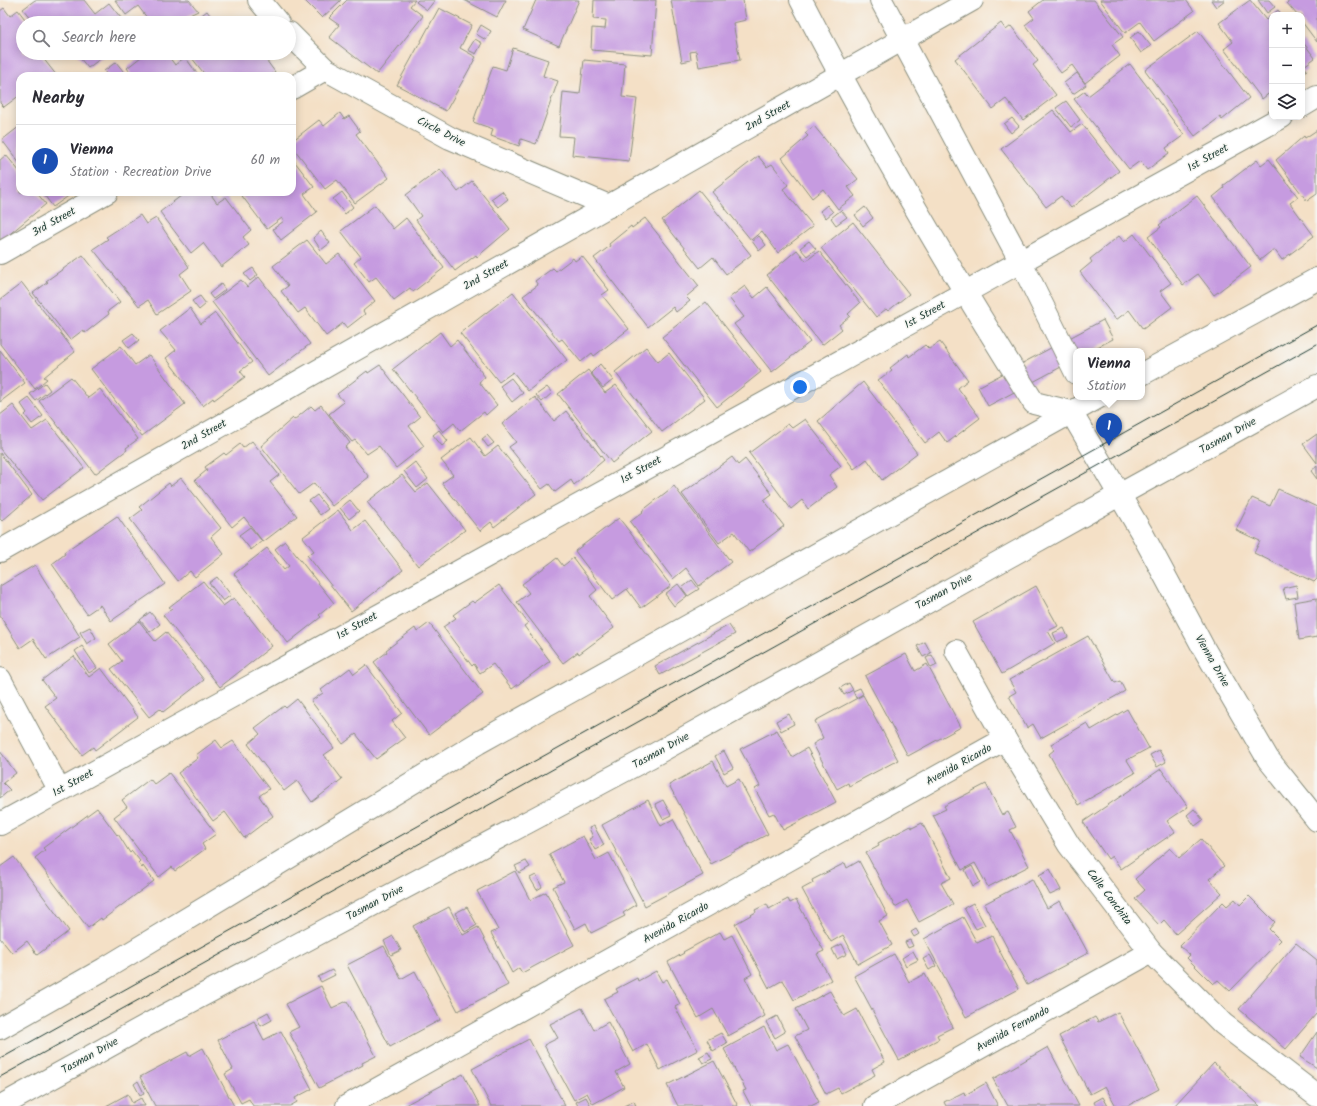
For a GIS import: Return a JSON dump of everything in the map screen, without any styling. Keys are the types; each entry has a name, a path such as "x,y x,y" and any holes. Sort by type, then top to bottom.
{"street":[{"path":"260,0 273,16"},
{"path":"801,0 840,75 965,294 1034,403 1071,412"},
{"path":"881,0 1021,262 1073,367"},
{"name":"2nd Street","path":"0,551 972,0"},
{"name":"Circle Drive","path":"296,41 325,69 450,138 609,206"},
{"path":"296,86 325,69"},
{"path":"1305,104 1317,97"},
{"name":"1st Street","path":"0,824 443,578 965,294 1277,120"},
{"name":"3rd Street","path":"0,253 100,196"},
{"path":"1145,372 1317,279"},
{"name":"Tasman Drive","path":"1,1106 156,1020 650,757 1317,386"},
{"path":"1071,412 1074,400"},
{"path":"0,1028 104,969 478,743 1093,400"},
{"name":"Vienna Drive","path":"1071,412 1268,759 1317,820"},
{"name":"Calle Conchita","path":"956,651 1005,740 1069,845 1151,952 1224,1024 1317,1096"},
{"path":"0,679 60,791"},
{"name":"Avenida Ricardo","path":"347,1106 1005,740"},
{"name":"Avenida Fernando","path":"875,1106 1151,952"}],"building":[{"path":"35,0 84,0 95,14 109,3 119,16 28,16 23,9"},
{"path":"115,0 189,0 198,11 188,16 146,16 138,6 126,15"},
{"path":"304,0 341,0 322,18"},
{"path":"347,0 415,0 410,6 423,16 377,74 329,37 339,25 329,18"},
{"path":"418,0 435,0 427,10 416,2"},
{"path":"464,0 506,0 497,17"},
{"path":"536,0 579,0 559,46 523,30"},
{"path":"594,0 656,0 652,55 591,50 592,28 605,29 606,20 593,19"},
{"path":"671,0 743,0 746,20 733,23 740,60 699,67 696,51 690,52 691,60 682,62"},
{"path":"1043,0 1094,0 1123,37 1112,45 1120,56 1085,83 1072,65 1061,73 1025,25 1034,18 1029,11"},
{"path":"1100,0 1186,0 1194,11 1154,41 1140,22 1125,33"},
{"path":"1211,0 1225,0 1216,7"},
{"path":"1250,0 1266,20 1269,18 1269,93 1262,99 1224,49 1233,42 1219,23"},
{"path":"1258,0 1269,0 1275,7 1267,13"},
{"path":"1291,0 1317,0 1317,42 1305,26 1305,12 1294,12 1287,3"},
{"path":"4,8 10,16 18,10 23,16 16,16 16,60 44,60 54,72 16,72 16,98 4,107 0,103 0,11"},
{"path":"439,8 472,25 460,48 476,57 446,111 397,85"},
{"path":"207,11 211,16 200,16"},
{"path":"1001,23 1006,30 1011,26 1038,61 1033,65 1056,95 1023,120 1006,99 993,109 955,59"},
{"path":"481,25 491,31 486,40 476,34"},
{"path":"1139,31 1151,46 1141,53 1130,38"},
{"path":"1198,31 1249,98 1222,120 1220,117 1195,136 1145,70"},
{"path":"475,39 482,43 476,54 468,50"},
{"path":"1305,45 1315,58 1305,65"},
{"path":"513,48 548,60 543,76 558,81 536,144 521,139 519,146 491,136 493,129 473,122 493,66 506,70"},
{"path":"82,60 99,60 88,68"},
{"path":"137,60 171,60 175,65 181,60 187,60 196,72 130,72 127,68"},
{"path":"193,60 266,60 275,72 203,72"},
{"path":"584,60 625,64 622,97 637,99 629,161 572,155 574,137 559,136 563,92 580,94"},
{"path":"116,62 124,72 105,72 104,71"},
{"path":"1130,64 1184,135 1166,148 1169,153 1147,170 1140,161 1129,169 1074,99 1085,91 1088,96"},
{"path":"1077,73 1086,85 1073,94 1064,83"},
{"path":"1066,101 1080,120 1071,127 1056,108"},
{"path":"1053,110 1071,132 1082,124 1119,171 1071,208 1061,196 1046,207 1001,149"},
{"path":"340,113 344,119 349,116 360,131 356,134 389,178 355,203 337,180 325,189 296,151 296,138 319,120 324,126"},
{"path":"1012,118 1019,126 1011,133 1004,124"},
{"path":"814,126 858,179 848,187 855,196 838,209 823,189 812,198 782,158 808,136 805,133"},
{"path":"16,129 16,159 2,140"},
{"path":"1317,130 1317,194 1307,201 1276,160 1304,136 1305,138"},
{"path":"6,155 16,167 16,196 39,196 46,204 0,242 0,160"},
{"path":"758,156 767,167 772,164 788,185 783,189 813,226 778,253 762,231 751,240 712,192"},
{"path":"1269,159 1298,197 1290,203 1314,236 1282,260 1274,249 1260,260 1213,197 1224,188 1223,186 1257,160 1261,165"},
{"path":"296,163 314,187 304,194 317,212 281,240 273,229 284,221 282,218 267,229 242,196 296,196"},
{"path":"440,169 458,192 472,181 510,229 477,257 476,255 455,271 416,220 421,216 406,195"},
{"path":"699,190 751,255 726,274 713,257 700,268 662,220"},
{"path":"502,191 508,199 498,207 491,199"},
{"path":"342,192 353,207 345,214 333,199"},
{"path":"45,196 68,196 53,207"},
{"path":"181,196 212,196 217,203 226,197 251,230 243,237 249,245 221,267 203,243 191,253 160,212"},
{"path":"1197,196 1251,267 1214,295 1198,274 1183,285 1148,237 1161,227 1159,225"},
{"path":"375,205 393,229 406,218 444,268 413,292 410,288 394,300 376,277 369,282 354,263 361,257 341,231"},
{"path":"827,205 833,212 826,218 820,211"},
{"path":"865,207 873,218 863,226 855,215"},
{"path":"841,210 847,217 836,225 831,218"},
{"path":"140,215 146,224 156,218 189,267 180,274 191,291 157,314 148,300 139,306 93,249 108,239 106,237"},
{"path":"645,218 699,286 686,297 690,301 676,312 673,307 648,327 594,258 610,246 609,244 631,226 632,228"},
{"path":"853,222 909,294 888,311 886,309 876,317 821,248"},
{"path":"321,231 330,243 321,250 313,238"},
{"path":"1134,234 1171,283 1160,291 1172,307 1143,329 1129,310 1116,320 1080,272 1092,262 1090,259 1119,236 1124,242"},
{"path":"759,236 766,245 759,251 752,241"},
{"path":"307,240 326,264 339,254 375,301 363,311 365,314 347,328 343,323 326,336 305,308 298,313 281,291 288,286 273,266"},
{"path":"809,241 816,249 807,256 800,248"},
{"path":"797,250 806,261 819,251 860,303 848,314 850,316 839,325 842,329 822,345 767,275"},
{"path":"83,255 120,302 108,311 109,314 85,333 83,330 70,340 33,293 48,282 46,281"},
{"path":"582,256 609,290 602,295 629,329 594,356 592,353 581,362 562,339 559,341 523,296 538,285 535,281 553,268 556,271 573,258 575,261"},
{"path":"253,268 258,275 250,281 244,274"},
{"path":"259,277 310,344 268,376 212,302 241,280 247,287"},
{"path":"22,283 75,352 44,377 47,379 35,389 0,344 0,300"},
{"path":"221,284 225,290 213,299 209,294"},
{"path":"745,286 754,298 767,287 810,342 772,372 734,324 744,317 729,298"},
{"path":"513,292 567,360 528,391 513,372 499,382 460,333"},
{"path":"200,296 206,304 199,310 192,301"},
{"path":"706,302 761,372 717,407 662,337"},
{"path":"190,308 201,324 215,313 252,362 240,371 245,377 214,400 213,398 203,406 166,358 176,350 160,331"},
{"path":"1103,320 1113,339 1096,348 1073,348 1073,361 988,406 978,387"},
{"path":"440,332 450,346 457,340 485,377 479,382 497,405 486,415 484,412 460,431 454,423 443,432 393,369"},
{"path":"133,333 139,340 129,348 123,340"},
{"path":"940,342 968,380 958,388 980,418 947,443 939,432 925,443 878,380 892,370 890,368 908,354 909,357 925,345 929,349"},
{"path":"121,346 135,365 149,355 185,404 142,436 91,369"},
{"path":"646,347 658,362 669,353 705,399 662,432 615,372"},
{"path":"0,350 25,383 0,402"},
{"path":"600,364 613,380 603,388 591,373"},
{"path":"380,365 420,417 409,426 424,446 396,468 379,446 367,454 355,440 352,442 329,414 344,402 337,394 367,371 368,373"},
{"path":"588,370 605,393 616,385 652,431 612,463 558,394"},
{"path":"71,377 88,398 100,389 138,439 126,448 127,450 95,474 39,401"},
{"path":"511,378 523,393 512,402 500,386"},
{"path":"863,382 917,453 882,480 867,459 854,469 818,421"},
{"path":"45,383 50,390 36,401 30,394"},
{"path":"547,387 552,393 542,402 536,395"},
{"path":"535,397 554,421 566,411 604,460 574,485 571,480 555,492 549,484 542,489 509,447 516,442 502,424"},
{"path":"29,398 43,416 32,424 25,415 27,413 21,404"},
{"path":"13,405 32,430 47,420 84,468 42,500 0,449 0,415"},
{"path":"321,405 350,443 345,447 369,477 332,506 314,483 299,494 261,446 293,418 294,420 311,406 315,410"},
{"path":"805,419 841,466 829,475 837,487 808,509 802,500 791,509 749,453 788,424 792,428"},
{"path":"439,430 448,441 442,446 433,435"},
{"path":"1317,434 1317,463 1303,444"},
{"path":"487,435 494,443 488,447 482,439"},
{"path":"471,437 485,456 498,446 536,494 494,527 491,522 480,531 442,483 453,475 441,460"},
{"path":"252,441 279,475 270,482 297,516 263,542 244,517 232,527 195,480 207,470 205,467 224,453 226,455 240,444 243,448"},
{"path":"0,453 32,495 2,521 0,519"},
{"path":"732,457 738,465 745,459 772,494 764,500 784,526 749,552 734,532 719,543 682,494"},
{"path":"415,462 428,479 417,488 404,471"},
{"path":"1317,466 1317,479 1311,471"},
{"path":"402,475 416,492 428,483 465,530 418,566 367,502"},
{"path":"181,478 221,528 211,537 224,554 195,577 190,571 178,581 130,519 142,510 139,507 169,483 171,486"},
{"path":"674,486 731,562 699,586 686,568 673,579 630,522"},
{"path":"1278,489 1317,507 1317,579 1314,582 1254,553 1260,541 1236,530 1252,498 1270,506"},
{"path":"317,495 328,509 320,515 309,501"},
{"path":"350,500 359,511 349,519 340,508"},
{"path":"338,510 353,530 365,521 403,570 351,611 307,555 314,551 303,537"},
{"path":"117,516 165,584 111,621 100,605 87,614 52,564 65,554 64,552"},
{"path":"619,518 671,586 641,608 627,589 612,600 575,551"},
{"path":"250,527 262,541 251,550 239,535"},
{"path":"285,541 334,603 319,615 321,617 288,643 234,574 267,548 284,570 289,566 275,549"},
{"path":"557,558 563,566 573,558 597,590 590,596 614,628 579,654 578,652 563,663 517,602 529,593 522,584"},
{"path":"35,565 80,637 46,659 33,639 20,648 0,616 0,586"},
{"path":"217,577 231,595 223,601 209,583"},
{"path":"692,580 699,589 688,596 682,588"},
{"path":"203,581 223,606 234,598 272,646 220,687 163,615 172,609 169,607"},
{"path":"678,584 687,596 674,606 665,594"},
{"path":"499,585 528,623 524,626 550,661 512,689 493,664 480,673 474,664 472,666 443,627 456,618 453,615 472,601 474,603"},
{"path":"1296,585 1298,597 1286,599 1283,588"},
{"path":"1036,586 1058,626 1048,631 1055,643 1002,674 973,622"},
{"path":"1317,598 1317,637 1299,640 1294,602"},
{"path":"150,612 160,624 150,632 140,620"},
{"path":"139,621 155,641 166,632 204,680 163,712 160,709 149,717 111,669 122,661 109,644"},
{"path":"429,623 483,694 429,735 374,662 387,652 386,650 415,628 417,632"},
{"path":"729,625 735,634 660,675 655,666"},
{"path":"90,627 96,638 87,644 80,632"},
{"path":"1064,628 1068,637 1057,642 1053,633"},
{"path":"1088,636 1115,683 1120,681 1125,691 1041,738 1033,724 1027,728 1009,696 1016,692 1009,680"},
{"path":"925,642 931,653 923,657 917,646"},
{"path":"82,646 97,668 89,673 75,651"},
{"path":"906,654 915,671 927,664 961,727 908,756 865,676"},
{"path":"932,655 937,665 931,668 926,658"},
{"path":"74,656 89,677 101,668 138,717 95,750 93,747 82,755 45,706 56,698 42,680"},
{"path":"366,665 402,713 392,721 405,738 376,759 356,734 343,744 311,701 323,693 321,690 350,668 354,674"},
{"path":"849,683 853,690 844,695 840,688"},
{"path":"860,688 863,694 856,698 853,691"},
{"path":"863,695 898,760 849,786 848,783 837,789 813,744 823,738 815,721"},
{"path":"297,699 334,748 324,755 342,779 312,802 297,781 284,791 248,744 260,734 255,728 284,706 286,708"},
{"path":"1127,709 1149,748 1127,760 1135,773 1078,805 1049,754 1054,750 1051,744 1087,723 1091,730"},
{"path":"789,714 794,724 781,731 776,721"},
{"path":"777,730 792,757 807,748 836,802 783,830 774,813 769,815 755,789 760,786 740,749"},
{"path":"216,740 222,748 233,741 269,789 259,796 273,816 244,838 225,812 213,821 178,773 198,758 196,755"},
{"path":"1159,750 1166,762 1157,767 1150,755"},
{"path":"0,751 16,773 3,783 10,790 0,798"},
{"path":"724,751 733,768 724,773 715,756"},
{"path":"713,761 726,786 739,779 768,834 711,864 669,785"},
{"path":"1161,769 1188,807 1167,821 1175,832 1121,869 1112,856 1108,859 1083,822"},
{"path":"169,773 216,834 202,844 205,849 175,871 172,867 159,877 114,817 127,807 122,800 150,779 154,784"},
{"path":"986,784 1002,815 1008,812 1016,827 1010,830 1029,866 988,887 975,863 962,870 933,815 946,809 944,806"},
{"path":"648,800 661,826 673,819 703,875 645,906 602,825"},
{"path":"663,800 671,815 663,819 655,804"},
{"path":"97,808 117,835 118,834 130,853 132,851 140,861 138,863 142,868 143,866 154,881 102,920 101,918 88,928 35,858 45,850 43,848"},
{"path":"1194,809 1203,820 1195,826 1187,815"},
{"path":"922,823 951,878 941,883 953,904 919,922 907,900 895,907 866,853 879,846 878,843 911,826 912,828"},
{"path":"594,826 604,845 595,850 589,839 593,837 589,828"},
{"path":"583,836 596,860 609,853 636,905 623,913 625,916 591,933 586,923 575,929 553,887 564,882 549,854"},
{"path":"1201,839 1224,866 1209,879 1222,893 1176,934 1164,920 1159,925 1135,899 1145,890 1135,879 1170,848 1179,858"},
{"path":"14,857 69,931 37,955 27,941 12,953 0,938 0,867"},
{"path":"526,861 530,867 519,873 515,866"},
{"path":"859,861 888,916 879,921 892,945 858,964 843,935 831,942 802,889 813,883 812,880 845,863 847,868"},
{"path":"972,866 980,882 973,886 965,870"},
{"path":"1050,869 1061,890 1050,895 1039,875"},
{"path":"515,871 530,900 546,892 574,945 522,973 519,968 512,973 491,933 498,930 477,891"},
{"path":"536,875 542,887 537,890 530,878"},
{"path":"1032,879 1047,908 1060,901 1088,953 1027,985 984,904"},
{"path":"1249,896 1275,922 1269,929 1280,940 1230,991 1218,980 1213,984 1187,958 1190,955 1180,946 1223,902 1227,906 1235,899 1240,905"},
{"path":"788,899 790,903 796,900 824,951 817,954 831,980 794,1000 783,980 769,988 735,924 756,912 755,910 767,904 769,909"},
{"path":"973,903 985,925 976,929 964,908"},
{"path":"449,907 463,935 478,927 508,985 458,1011 413,926"},
{"path":"467,907 477,925 465,932 455,913"},
{"path":"963,917 977,943 992,936 1019,989 966,1017 924,939"},
{"path":"916,929 919,934 914,937 911,932"},
{"path":"720,932 724,939 732,935 752,974 745,978 765,1016 728,1036 713,1009 698,1018 668,962"},
{"path":"393,936 401,950 391,955 384,941"},
{"path":"910,940 913,946 908,948 905,942"},
{"path":"1296,943 1317,960 1317,1013 1286,1049 1239,1009"},
{"path":"842,944 847,954 837,959 832,949"},
{"path":"384,946 401,979 415,971 440,1020 390,1047 347,965"},
{"path":"913,951 918,960 906,966 902,958"},
{"path":"894,954 909,982 925,974 953,1027 937,1035 939,1039 899,1060 854,976"},
{"path":"930,955 936,966 929,970 923,959"},
{"path":"332,970 335,975 321,982 318,977"},
{"path":"656,971 662,982 667,979 680,1004 675,1007 698,1050 660,1070 647,1044 633,1052 604,999 618,992 616,989 637,978 638,981"},
{"path":"321,986 332,1008 347,1001 376,1056 362,1063 363,1065 319,1088 289,1032 299,1027 286,1004"},
{"path":"830,991 844,1016 857,1009 885,1062 872,1069 875,1075 841,1093 838,1088 826,1094 795,1036 807,1030 796,1009"},
{"path":"582,1008 594,1030 608,1022 630,1064 616,1072 624,1087 593,1104 587,1093 574,1100 544,1045 558,1038 550,1024"},
{"path":"268,1012 272,1020 261,1026 257,1018"},
{"path":"1118,1012 1159,1089 1127,1106 1116,1106 1105,1086 1090,1094 1059,1036 1095,1017 1098,1022"},
{"path":"777,1016 785,1032 775,1038 766,1022"},
{"path":"254,1021 264,1040 281,1031 312,1089 295,1098 297,1102 290,1106 253,1106 249,1099 241,1103 225,1074 233,1069 218,1040"},
{"path":"764,1027 776,1050 788,1044 819,1102 811,1106 751,1106 743,1091 746,1090 724,1049"},
{"path":"1317,1032 1317,1068 1300,1057"},
{"path":"721,1033 727,1043 713,1051 707,1040"},
{"path":"529,1039 565,1106 491,1106 472,1069"},
{"path":"1048,1047 1079,1106 1008,1106 993,1079"},
{"path":"203,1048 234,1106 155,1106 140,1077 187,1052 189,1056"},
{"path":"708,1052 712,1059 703,1063 699,1057"},
{"path":"714,1061 738,1106 678,1106 667,1085"},
{"path":"1214,1063 1260,1106 1174,1106"},
{"path":"463,1074 480,1106 405,1105"},
{"path":"138,1081 144,1093 140,1095 134,1084"},
{"path":"986,1083 998,1106 946,1106 944,1102 964,1092 965,1095"},
{"path":"128,1094 132,1103 141,1098 145,1106 106,1106"},
{"path":"586,1097 591,1106 578,1106 576,1102"},
{"path":"1103,1097 1108,1106 1096,1106 1094,1102"},
{"path":"634,1101 636,1106 624,1106"}],"tram line":[{"path":"0,1059 1317,325"},
{"path":"0,1077 1317,344"}],"place":[{"name":"Vienna","path":"1109,446"}]}
